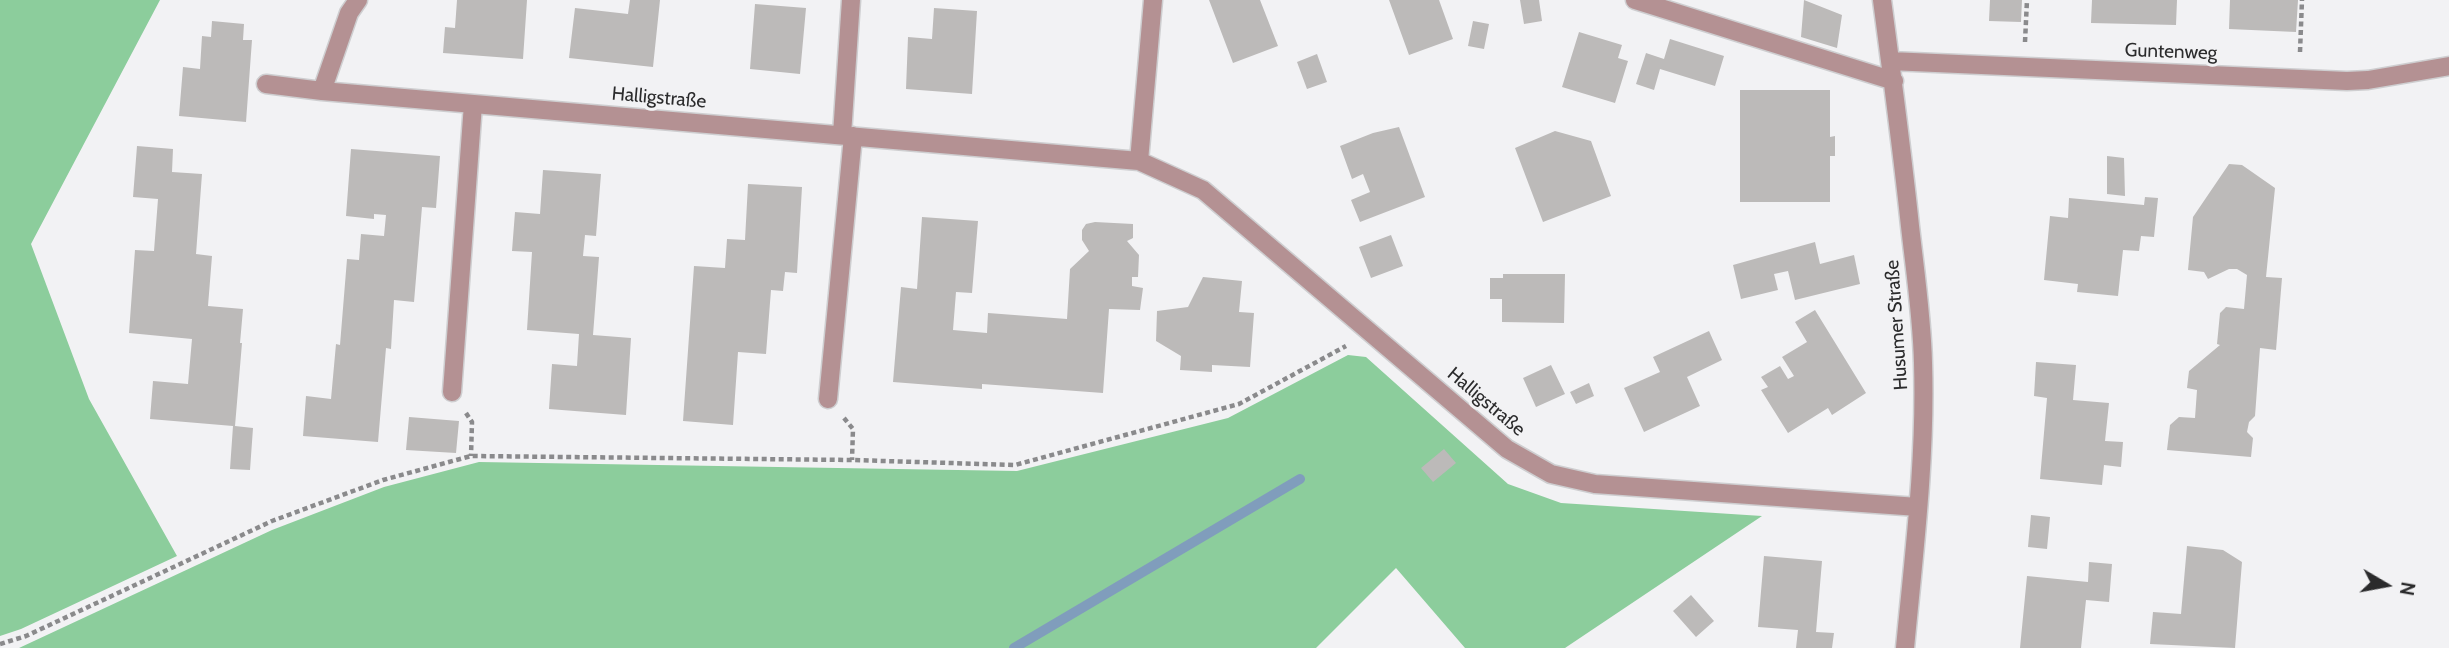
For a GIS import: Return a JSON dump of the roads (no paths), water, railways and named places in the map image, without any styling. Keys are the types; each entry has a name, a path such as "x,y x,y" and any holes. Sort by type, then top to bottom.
{"street":[{"path":"322,91 349,13 358,0"},
{"path":"828,398 848,135 851,0"},
{"path":"1139,162 1153,0"},
{"path":"1634,0 1894,80"},
{"name":"Husumer Straße","path":"1882,0 1920,307 1923,363 1919,507 1905,648"},
{"name":"Guntenweg","path":"1890,61 2368,80 2449,66"},
{"name":"Halligstraße","path":"266,84 1139,162 1203,190 1507,449 1551,474 1595,484 1919,507"},
{"path":"453,392 473,104"}],"waterway":[{"path":"1014,648 1300,479"}]}
